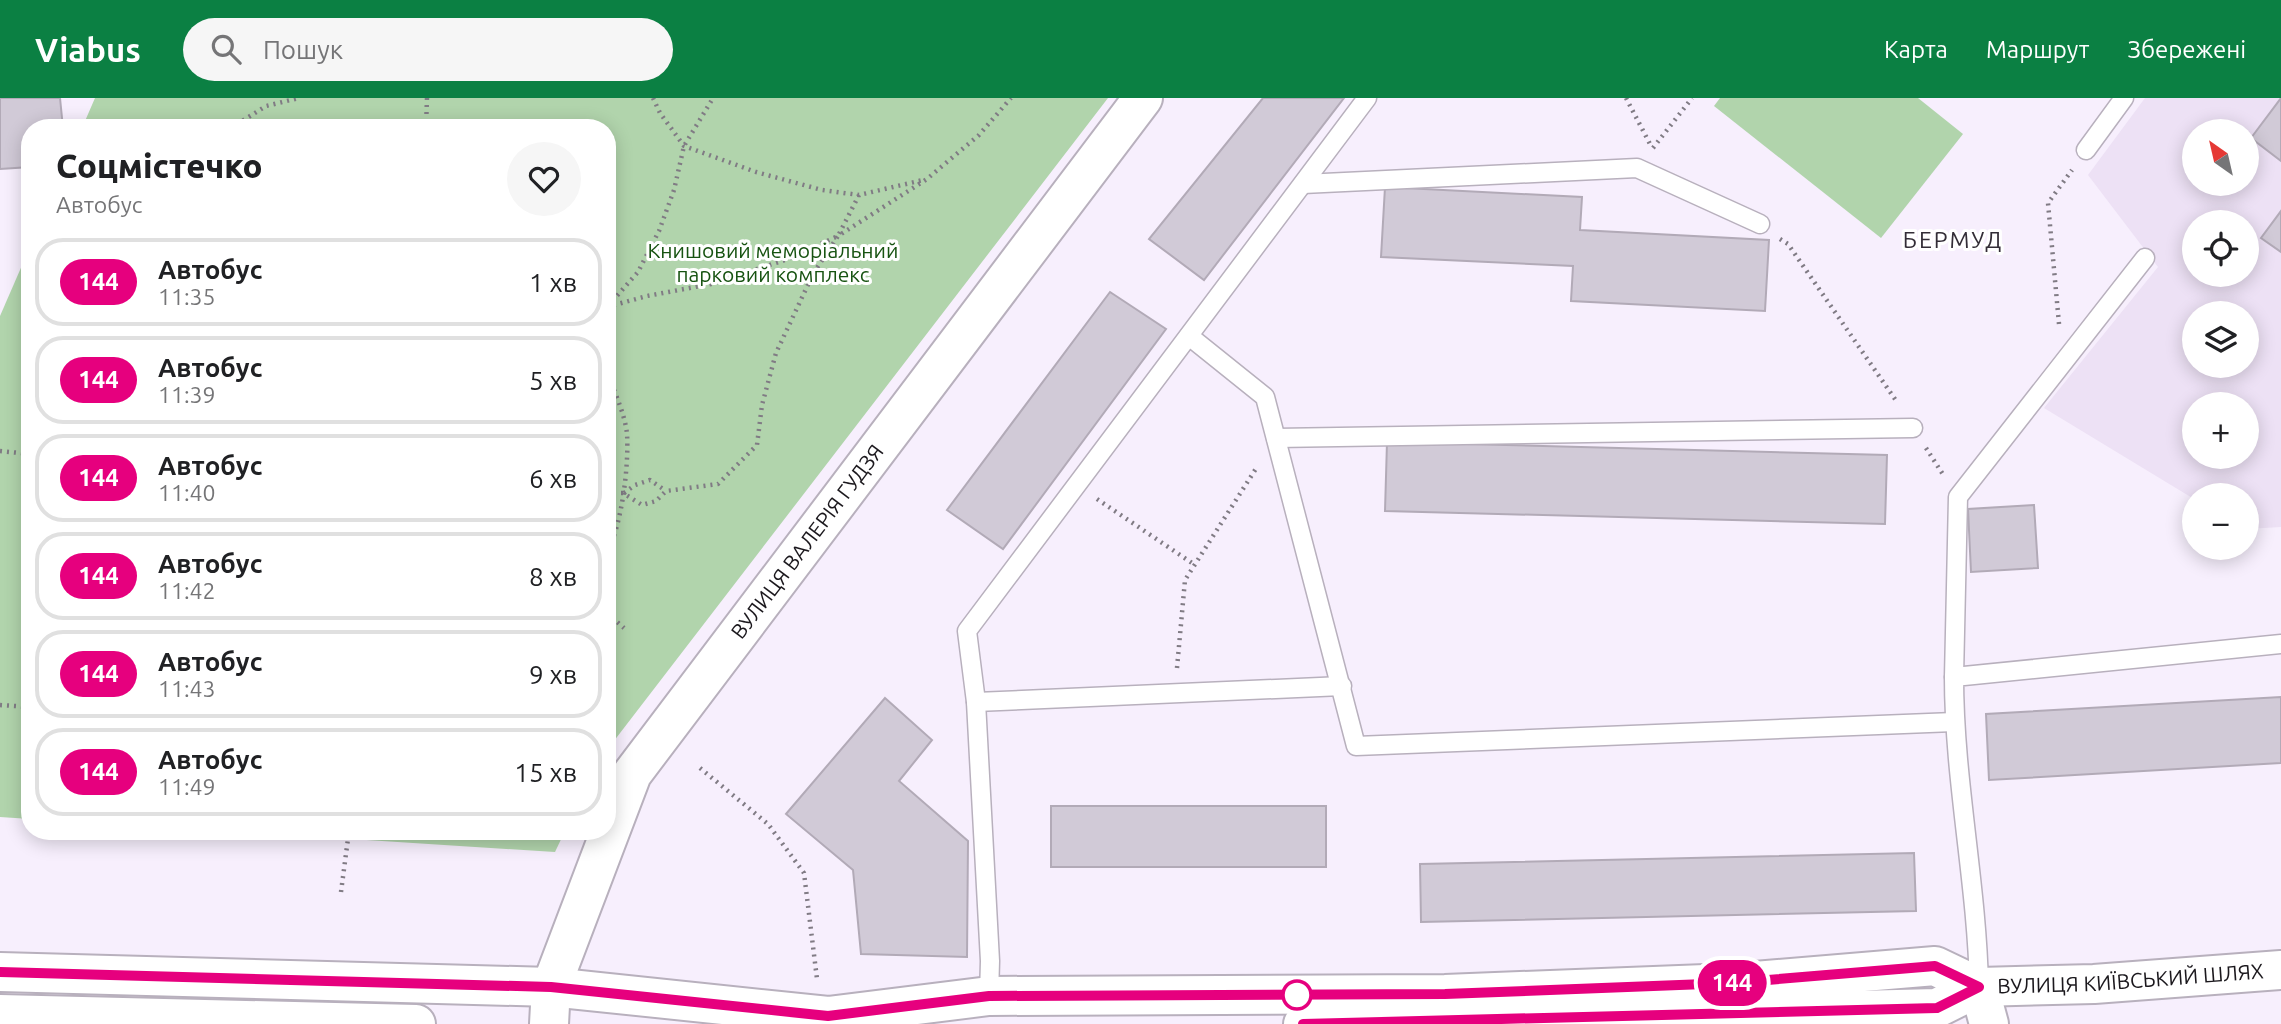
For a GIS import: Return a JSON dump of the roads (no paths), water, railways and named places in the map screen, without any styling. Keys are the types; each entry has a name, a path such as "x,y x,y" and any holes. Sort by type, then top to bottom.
{"main road":[{"name":"ВУЛИЦЯ ВАЛЕРІЯ ГУДЗЯ","path":"616,819 632,774 1143,98"},
{"name":"ВУЛИЦЯ ВАЛЕРІЯ ГУДЗЯ","path":"550,1006 609,840"},
{"name":"ВУЛИЦЯ КИЇВСЬКИЙ ШЛЯХ","path":"0,972 550,1006 828,1016 989,996 1445,994 1731,983 1935,966 1979,987"},
{"name":"ВУЛИЦЯ КИЇВСЬКИЙ ШЛЯХ","path":"1303,1024 1937,1008 1979,987 2094,984 2281,970"},
{"path":"1979,987 1989,1024"},
{"path":"0,1014 416,1024"}],"lane":[{"path":"989,996 990,961 976,702 967,631 1367,98"},
{"path":"2086,150 2124,98"},
{"path":"1303,184 1637,168 1760,224"},
{"path":"1979,987 1978,943 1954,722 1958,497 2145,257"},
{"path":"1189,336 1265,397 1356,746 1954,722"},
{"path":"1276,438 1913,428"},
{"path":"1954,677 2281,645"},
{"path":"976,702 1342,687"}],"district":[{"name":"БЕРМУД","path":"1953,240"}],"park label":[{"name":"Книшовий меморіальний парковий комплекс","path":"773,263"}]}
